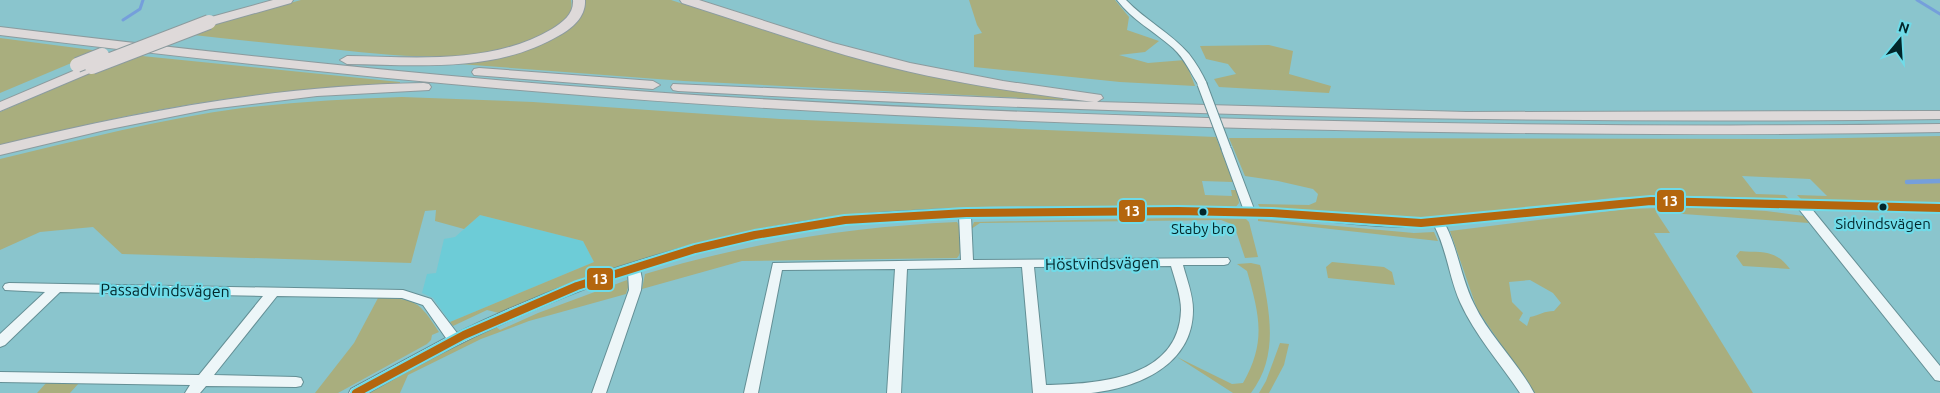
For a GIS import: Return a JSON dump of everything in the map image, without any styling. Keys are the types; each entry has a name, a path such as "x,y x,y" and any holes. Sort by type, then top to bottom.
{"highway":[{"path":"0,98 78,65 193,21 263,0"},
{"path":"0,107 92,67 209,22 288,0"},
{"path":"347,60 464,58 517,49 547,38 569,24 578,13 579,0"},
{"path":"686,0 821,44 922,70 1022,88 1208,111"},
{"path":"0,20 347,60 679,87 852,97 1208,111 1632,118 1940,115"},
{"path":"0,31 293,66 569,90 837,108 1195,122 1652,131 1940,128"},
{"path":"0,150 163,113 290,94 419,87 569,90"}],"street":[{"path":"1121,0 1180,48 1189,59 1202,84 1250,212"},
{"path":"356,393 455,340 554,295 633,267 715,244 805,226 886,217 965,213 1250,212 1383,223 1438,222 1625,202 1679,201 1940,208"},
{"path":"1801,204 1940,376"},
{"path":"965,213 967,264"},
{"path":"1438,222 1445,235 1461,289 1470,310 1527,393"},
{"name":"Höstvindsvägen","path":"751,393 777,266 1224,261"},
{"name":"Höstvindsvägen","path":"1028,264 1039,392 1079,390 1124,382 1153,368 1170,355 1178,345 1186,322 1186,300 1176,262"},
{"path":"894,393 901,265"},
{"path":"599,393 635,290 636,279 633,267"},
{"name":"Passadvindsvägen","path":"9,287 395,293 412,296 426,302 455,340"},
{"path":"0,342 57,288"},
{"path":"192,393 273,292"},
{"path":"0,377 296,382"}],"shaded area":[{"path":"480,215 583,241 594,262 450,322 433,298 422,293 427,274 436,273 444,239 455,237"}],"green space":[{"path":"301,0 571,0 571,10 564,20 552,29 527,42 500,50 471,55 409,56 378,54 185,34"},
{"path":"585,0 671,0 807,44 887,66 991,88 1063,98 1063,100 684,81 446,63 545,43 561,35 576,23 581,17"},
{"path":"969,0 1115,0 1129,17 1127,30 1159,41 1145,52 1119,55 1148,63 1185,60 1195,86 1120,82 974,67 974,35 982,33 977,25"},
{"path":"0,38 100,51 0,93"},
{"path":"1269,45 1293,51 1289,74 1331,86 1329,93 1219,87 1214,79 1236,74 1228,64 1206,59 1200,46"},
{"path":"132,55 400,82 400,85 299,90 198,103 98,122 0,146 0,112"},
{"path":"402,97 533,102 780,119 1216,137 1233,182 1202,181 1205,195 1232,196 1231,190 1237,190 1239,203 1235,208 1227,209 1226,206 1179,206 1179,209 1044,206 955,208 910,210 820,219 738,234 656,255 577,282 499,313 487,310 453,326 450,322 594,262 583,241 480,215 464,229 435,221 436,210 425,211 411,263 122,254 93,227 40,232 0,250 0,159 120,130 242,108"},
{"path":"1940,136 1940,204 1903,205 1900,202 1855,201 1857,204 1802,200 1797,195 1827,196 1810,179 1742,176 1756,194 1785,195 1789,199 1695,196 1622,197 1440,217 1372,216 1260,208 1258,204 1309,205 1316,202 1318,194 1313,189 1245,176 1229,138 1797,139"},
{"path":"1696,207 1766,211 1804,216 1809,223 1656,212 1670,233 1654,233 1753,393 1534,393 1477,309 1450,231 1626,209","holes":["1530,280 1553,293 1561,303 1554,311 1530,317 1527,326 1519,320 1523,313 1512,302 1509,282"]},
{"path":"1172,218 1246,219 1249,222 1258,257 1245,258 1234,225 1221,220 980,223 971,229 974,222"},
{"path":"1258,219 1414,233 1434,232 1438,241 1258,221"},
{"path":"957,222 962,240 961,251 957,258 742,261 642,289 645,274 761,245 838,232"},
{"path":"1740,251 1762,252 1774,255 1790,269 1743,266 1736,256"},
{"path":"1332,262 1384,267 1392,272 1395,285 1328,278 1326,267"},
{"path":"1251,263 1260,265 1261,268 1269,316 1269,348 1260,378 1251,393 1233,393 1177,357 1232,384 1243,383 1251,368 1255,354 1259,327 1255,301 1247,271 1237,264"},
{"path":"627,280 629,284 626,294 529,321 481,339 408,375 400,393 366,393 495,326 500,330 538,313"},
{"path":"378,298 400,299 415,303 439,332 432,335 431,340 427,344 338,393 315,393 354,343"},
{"path":"1280,343 1289,344 1284,365 1269,393 1259,393 1266,381"},
{"path":"47,382 79,383 70,393 37,393"}],"waterway":[{"path":"123,20 140,9 143,0"},
{"path":"1917,0 1940,14"},
{"path":"1907,182 1940,181"}],"transit line":[{"name":"13","path":"356,393 464,335 577,286 695,249 755,235 845,220 966,213 1178,211 1272,213 1421,223 1651,201 1940,208"}],"place":[{"name":"Sidvindsvägen","path":"1883,207"},
{"name":"Staby bro","path":"1203,212"}]}
